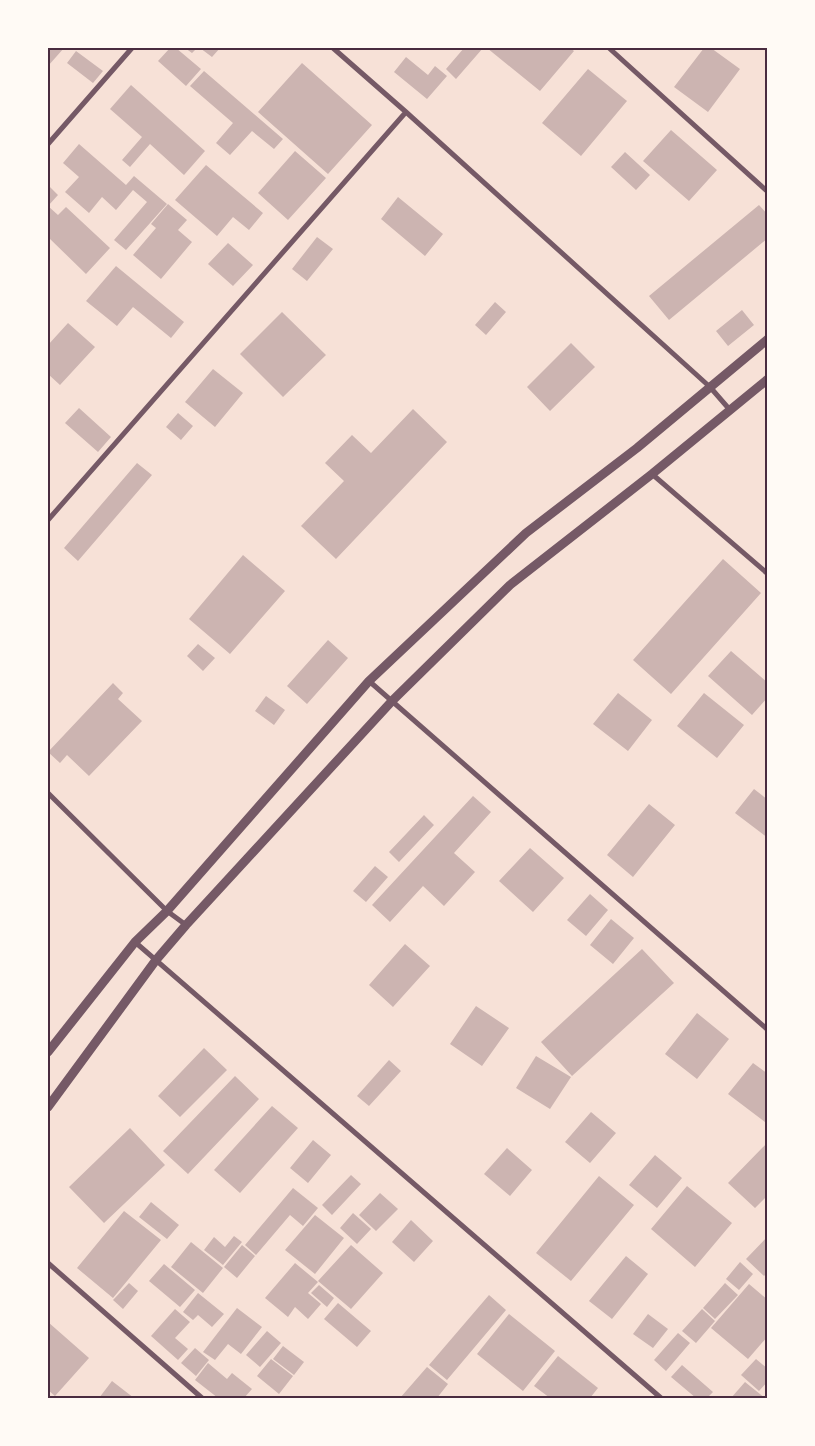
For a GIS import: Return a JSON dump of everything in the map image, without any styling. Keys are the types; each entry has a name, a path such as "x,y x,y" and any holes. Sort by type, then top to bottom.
{"street":[{"path":"48,144 132,48"},
{"path":"333,48 710,387 730,410"},
{"path":"609,48 768,192"},
{"path":"48,520 406,112"},
{"path":"48,1052 135,942 168,911 369,681 526,533 636,448 768,339"},
{"path":"48,1107 156,960 392,701 510,585 652,474 768,379"},
{"path":"652,474 768,574"},
{"path":"369,681 768,1030"},
{"path":"48,793 168,911 186,925"},
{"path":"135,942 661,1398"},
{"path":"48,1263 202,1398"}],"building":[{"path":"48,48 64,48 48,66"},
{"path":"170,48 176,48 201,69 186,86 158,61"},
{"path":"185,48 197,48 192,53"},
{"path":"200,48 220,48 212,57"},
{"path":"464,48 483,48 456,79 446,69"},
{"path":"487,48 570,48 574,51 540,91"},
{"path":"704,48 711,48 740,69 708,112 674,87"},
{"path":"76,51 103,71 93,83 67,63"},
{"path":"406,57 428,75 435,66 447,76 427,99 394,72"},
{"path":"302,63 372,125 328,174 258,112"},
{"path":"588,69 627,101 581,156 542,123"},
{"path":"204,71 283,139 274,149 252,131 230,155 216,143 233,123 190,86"},
{"path":"131,85 205,151 184,175 150,144 130,167 122,160 142,137 110,109"},
{"path":"671,130 717,170 689,201 643,161"},
{"path":"79,144 126,185 134,176 167,204 126,250 114,240 147,202 133,190 116,210 102,197 89,213 65,192 79,177 63,163"},
{"path":"295,151 326,178 288,220 258,193"},
{"path":"625,152 650,175 636,190 611,167"},
{"path":"206,165 263,213 249,230 233,217 217,236 175,200"},
{"path":"48,185 58,195 48,206"},
{"path":"398,197 443,234 425,256 381,219"},
{"path":"168,204 187,220 178,230 192,242 161,279 133,255 156,228 151,224"},
{"path":"759,205 768,215 768,238 669,320 649,296"},
{"path":"48,206 58,215 66,207 110,248 86,274 48,237"},
{"path":"317,237 333,249 307,281 292,269"},
{"path":"228,243 253,265 233,286 208,264"},
{"path":"116,266 184,322 171,338 133,307 117,326 86,301"},
{"path":"495,302 506,312 486,335 475,325"},
{"path":"742,310 754,325 728,346 716,331"},
{"path":"282,312 326,355 283,397 240,354"},
{"path":"68,323 95,347 60,385 48,374 48,345"},
{"path":"571,343 595,367 550,411 527,387"},
{"path":"213,369 243,393 215,427 185,402"},
{"path":"79,408 111,437 98,452 65,423"},
{"path":"413,409 447,442 336,559 301,526 344,481 325,463 352,435 371,453"},
{"path":"178,413 193,426 181,440 166,427"},
{"path":"137,463 152,475 78,561 64,548"},
{"path":"243,555 285,591 230,654 189,619"},
{"path":"723,559 761,593 671,694 633,660"},
{"path":"328,640 348,658 307,704 287,686"},
{"path":"198,644 215,658 203,671 187,656"},
{"path":"731,651 768,683 768,697 752,715 708,676"},
{"path":"113,683 123,693 118,699 142,721 89,776 67,755 60,763 48,752"},
{"path":"618,693 652,720 628,751 593,724"},
{"path":"704,693 744,725 717,758 677,726"},
{"path":"266,696 285,710 274,725 255,711"},
{"path":"754,789 768,800 768,838 735,813"},
{"path":"473,796 491,812 454,853 475,872 444,906 423,886 390,922 372,905"},
{"path":"649,804 675,825 633,877 607,855"},
{"path":"424,815 434,825 399,862 389,852"},
{"path":"530,848 564,878 533,912 499,881"},
{"path":"375,866 388,877 366,902 353,891"},
{"path":"590,894 608,910 586,936 567,920"},
{"path":"611,919 634,938 613,964 590,945"},
{"path":"405,944 430,966 393,1007 369,985"},
{"path":"642,949 674,983 572,1076 541,1042"},
{"path":"476,1006 509,1028 482,1066 450,1044"},
{"path":"697,1013 729,1039 697,1079 665,1054"},
{"path":"204,1048 227,1070 180,1117 158,1096"},
{"path":"536,1056 571,1077 550,1109 516,1088"},
{"path":"389,1060 401,1071 369,1106 357,1096"},
{"path":"753,1063 768,1074 768,1119 765,1122 728,1094"},
{"path":"235,1076 259,1099 188,1174 163,1151"},
{"path":"272,1106 298,1128 240,1193 214,1170"},
{"path":"591,1112 616,1133 590,1163 565,1142"},
{"path":"130,1128 165,1165 104,1223 69,1187"},
{"path":"313,1140 331,1155 308,1183 290,1168"},
{"path":"768,1142 768,1195 755,1208 728,1183"},
{"path":"507,1148 532,1170 510,1196 484,1174"},
{"path":"655,1155 682,1178 657,1208 629,1185"},
{"path":"351,1175 361,1184 332,1215 322,1205"},
{"path":"599,1176 634,1205 571,1281 536,1253"},
{"path":"687,1186 732,1223 695,1267 651,1229"},
{"path":"293,1188 318,1208 303,1226 290,1215 256,1255 245,1245"},
{"path":"380,1193 398,1209 376,1231 359,1215"},
{"path":"151,1202 179,1225 167,1239 139,1217"},
{"path":"124,1211 161,1240 113,1298 77,1268"},
{"path":"353,1213 371,1229 357,1244 340,1228"},
{"path":"315,1215 344,1238 315,1274 285,1250"},
{"path":"411,1220 433,1241 414,1262 392,1242"},
{"path":"234,1236 242,1242 223,1265 204,1250 214,1237 225,1247"},
{"path":"768,1236 768,1272 764,1276 746,1259"},
{"path":"191,1242 223,1268 203,1293 171,1267"},
{"path":"242,1245 255,1256 237,1278 224,1267"},
{"path":"351,1245 383,1273 351,1309 318,1281"},
{"path":"626,1256 648,1274 612,1319 589,1301"},
{"path":"740,1262 753,1274 739,1290 726,1279"},
{"path":"295,1263 318,1282 308,1293 321,1304 308,1319 295,1307 288,1317 265,1298"},
{"path":"164,1264 195,1290 180,1307 149,1281"},
{"path":"129,1283 138,1291 123,1309 113,1300"},
{"path":"725,1283 738,1295 715,1319 703,1308"},
{"path":"749,1284 768,1300 768,1336 748,1359 711,1328"},
{"path":"319,1285 334,1298 327,1307 311,1293"},
{"path":"198,1293 224,1314 212,1327 198,1315 193,1320 183,1312"},
{"path":"489,1295 506,1310 447,1380 429,1365"},
{"path":"338,1303 371,1331 357,1347 324,1319"},
{"path":"237,1308 262,1327 241,1354 228,1344 215,1360 203,1352"},
{"path":"175,1309 190,1322 175,1338 188,1349 178,1360 151,1336"},
{"path":"702,1309 715,1321 696,1343 682,1331"},
{"path":"509,1314 555,1351 523,1391 477,1354"},
{"path":"648,1314 668,1329 653,1348 633,1334"},
{"path":"48,1322 89,1358 55,1396 48,1390"},
{"path":"267,1331 281,1343 260,1367 246,1355"},
{"path":"678,1333 690,1343 666,1371 654,1360"},
{"path":"283,1346 304,1362 294,1375 273,1359"},
{"path":"195,1348 209,1360 196,1376 181,1363"},
{"path":"558,1356 598,1388 590,1398 550,1398 534,1386"},
{"path":"271,1359 293,1376 279,1394 257,1376"},
{"path":"756,1359 768,1369 768,1381 759,1391 741,1375"},
{"path":"208,1363 227,1379 232,1373 252,1389 244,1398 218,1398 195,1380"},
{"path":"682,1365 713,1392 707,1398 696,1398 671,1377"},
{"path":"427,1367 448,1384 437,1398 400,1398"},
{"path":"112,1381 134,1398 99,1398"},
{"path":"745,1382 765,1398 731,1398"}]}
